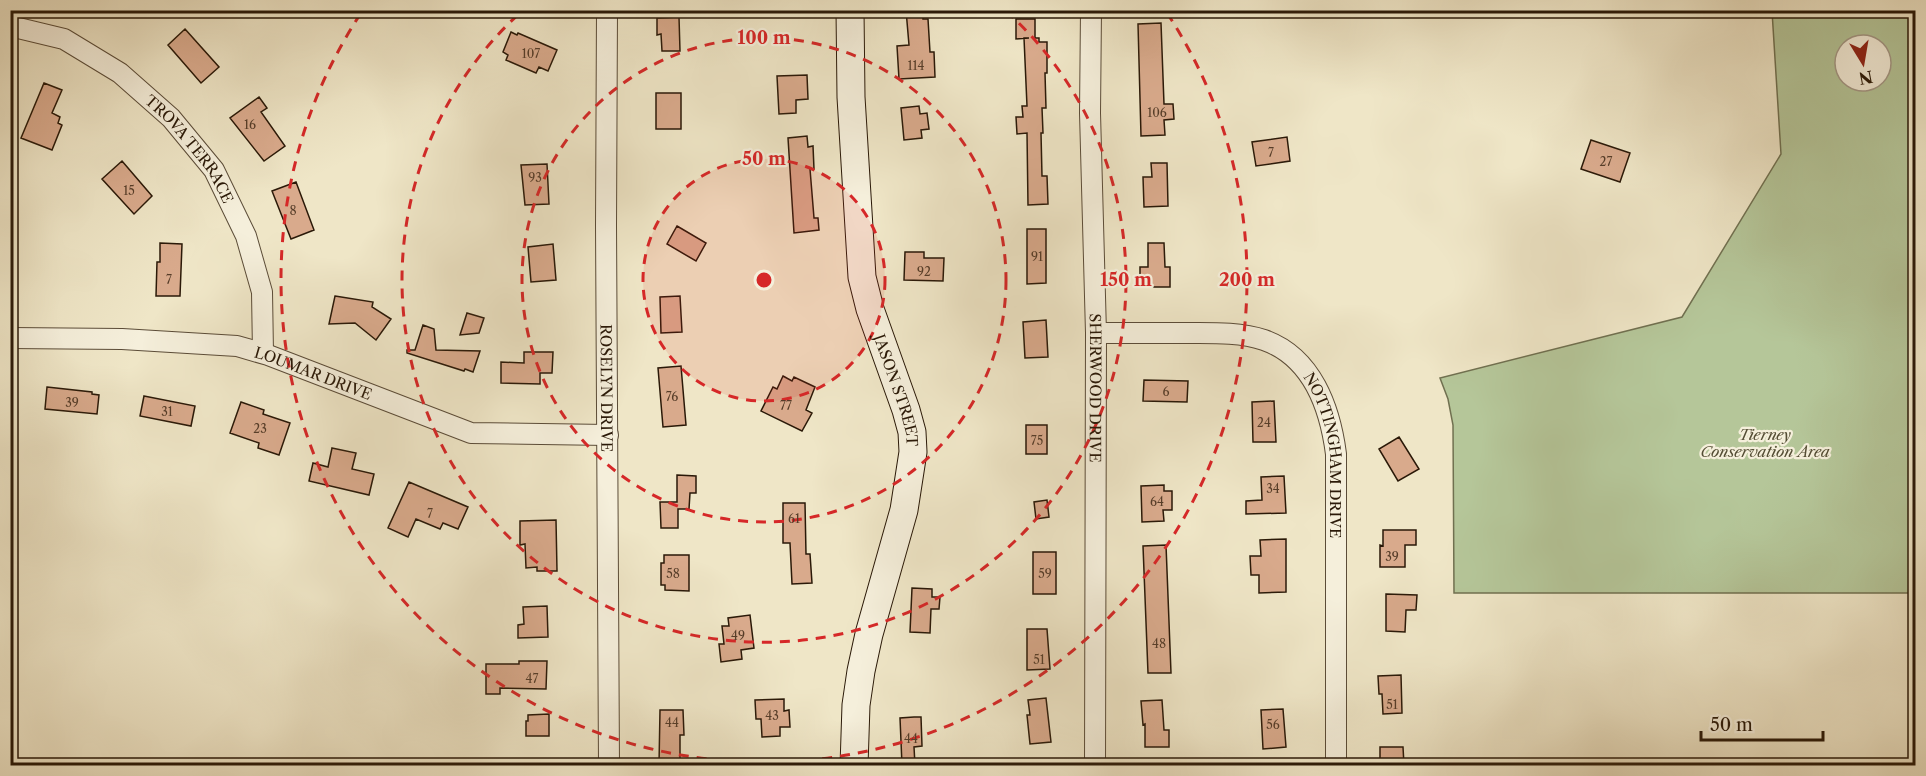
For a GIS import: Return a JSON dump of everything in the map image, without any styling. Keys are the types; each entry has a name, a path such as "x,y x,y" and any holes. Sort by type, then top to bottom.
{"street":[{"path":"589,10 607,15"},
{"name":"JASON STREET","path":"850,10 851,98 862,277 870,309 906,410 912,432 913,452 904,510 861,670 856,705 854,765"},
{"name":"SHERWOOD DRIVE","path":"1091,10 1090,112 1096,333 1095,765"},
{"name":"ROSELYN DRIVE","path":"607,15 609,765"},
{"name":"TROVA TERRACE","path":"10,26 64,39 120,73 171,118 214,170 246,236 262,292 263,353"},
{"name":"NOTTINGHAM DRIVE","path":"1096,333 1215,333 1262,340 1280,348 1298,363 1314,382 1325,403 1336,454 1336,765"},
{"name":"LOUMAR DRIVE","path":"10,338 122,339 237,346 263,353 471,433 608,435"}],"green space":[{"name":"Tierney Conservation Area","path":"1772,11 1915,11 1915,593 1454,593 1453,425 1448,399 1440,378 1682,317 1781,154"}],"building":[{"path":"906,10 923,10 923,19 928,19 930,52 934,52 935,77 899,79 897,46 909,45"},
{"path":"679,17 680,51 662,51 661,34 657,35 657,18"},
{"path":"1016,19 1035,19 1035,38 1039,38 1039,42 1047,42 1046,108 1042,108 1043,133 1041,133 1042,176 1047,176 1048,204 1028,205 1027,133 1017,134 1016,117 1023,117 1022,106 1027,106 1024,38 1016,39"},
{"path":"1161,23 1164,104 1173,104 1174,119 1164,120 1165,135 1141,136 1138,24"},
{"path":"185,29 219,67 201,83 168,45"},
{"path":"511,32 557,50 548,71 539,67 536,73 506,60 508,55 503,52"},
{"path":"807,75 808,99 796,100 796,113 779,114 777,76"},
{"path":"44,83 62,90 52,113 60,117 58,123 62,125 52,150 21,138"},
{"path":"656,93 681,93 681,129 656,129"},
{"path":"259,97 267,108 261,112 285,146 264,161 230,118"},
{"path":"919,106 920,114 927,113 929,129 921,130 922,138 904,140 901,108"},
{"path":"807,136 808,147 813,146 814,169 810,169 814,218 818,218 819,230 794,233 788,138"},
{"path":"1287,137 1290,161 1256,166 1252,142"},
{"path":"1591,140 1630,153 1620,182 1581,169"},
{"path":"122,161 152,196 134,214 102,179"},
{"path":"1151,163 1167,163 1168,206 1144,207 1143,177 1152,177"},
{"path":"547,164 549,204 525,205 521,165"},
{"path":"296,182 314,230 291,239 272,191"},
{"path":"677,226 706,243 696,261 667,244"},
{"path":"1027,229 1046,229 1046,283 1027,284"},
{"path":"160,243 182,244 180,296 156,296"},
{"path":"1148,243 1164,243 1165,267 1170,267 1170,287 1140,287 1140,267 1148,267"},
{"path":"553,244 556,280 531,282 528,247"},
{"path":"905,252 924,252 924,258 944,258 943,281 904,280"},
{"path":"335,296 373,302 372,307 391,319 376,340 355,323 329,324"},
{"path":"680,296 682,332 661,333 660,297"},
{"path":"467,313 484,318 479,333 460,335"},
{"path":"1046,320 1048,357 1025,358 1023,322"},
{"path":"423,325 434,329 436,350 480,351 473,372 407,353 407,350 415,350"},
{"path":"524,352 553,352 552,373 540,373 540,384 501,383 501,362 524,363"},
{"path":"681,366 686,425 663,427 658,368"},
{"path":"783,376 792,381 794,377 815,387 806,410 812,413 802,431 761,411 773,387 777,389"},
{"path":"1144,380 1188,381 1187,402 1143,401"},
{"path":"47,387 92,392 92,394 99,395 97,414 45,409"},
{"path":"144,396 195,406 191,426 140,416"},
{"path":"1274,401 1276,442 1253,442 1252,402"},
{"path":"241,402 264,410 263,414 290,423 279,455 258,448 259,443 230,433"},
{"path":"1026,425 1047,425 1047,454 1026,454"},
{"path":"1399,437 1419,469 1398,481 1379,449"},
{"path":"332,448 356,453 352,469 374,474 369,495 309,481 313,463 328,467"},
{"path":"677,475 696,476 696,493 690,493 689,509 678,509 678,528 661,528 660,502 677,502"},
{"path":"1284,476 1286,513 1246,514 1246,501 1262,500 1261,477"},
{"path":"409,482 468,507 458,529 443,523 440,529 416,519 408,537 388,528"},
{"path":"1164,485 1164,491 1172,491 1172,510 1163,510 1164,521 1142,522 1141,486"},
{"path":"1047,500 1049,517 1036,519 1034,502"},
{"path":"783,503 805,503 806,554 810,554 812,583 792,584 790,543 783,543"},
{"path":"556,520 557,571 537,571 537,567 526,568 525,544 520,545 520,521"},
{"path":"1383,530 1416,530 1416,545 1405,545 1405,567 1380,567"},
{"path":"1286,539 1286,592 1259,593 1259,575 1251,575 1250,556 1261,556 1260,540"},
{"path":"1166,545 1171,673 1148,673 1143,546"},
{"path":"1033,552 1056,552 1056,594 1033,594"},
{"path":"664,555 689,555 689,591 665,590 665,585 661,585 661,563 664,563"},
{"path":"912,588 932,589 932,597 940,597 939,609 931,609 930,633 910,632"},
{"path":"1386,594 1417,595 1416,610 1406,610 1405,632 1386,631"},
{"path":"547,606 548,637 518,638 518,625 524,624 523,607"},
{"path":"750,615 754,648 741,650 742,659 721,662 719,644 724,644 722,626 729,626 728,618"},
{"path":"1027,629 1047,629 1050,669 1027,670"},
{"path":"519,661 547,661 546,689 500,688 500,694 486,694 486,664 519,664"},
{"path":"1401,675 1402,713 1383,714 1378,676"},
{"path":"1046,698 1051,742 1030,744 1028,700"},
{"path":"784,699 784,711 789,710 790,727 780,727 780,736 762,737 761,719 756,719 755,700"},
{"path":"1162,700 1164,730 1169,730 1169,747 1145,747 1145,724 1143,725 1141,701"},
{"path":"1283,709 1286,747 1263,749 1261,710"},
{"path":"660,710 683,710 684,735 680,735 680,765 659,765"},
{"path":"549,714 549,736 526,736 528,715"},
{"path":"921,717 922,746 914,747 915,765 902,765 900,718"},
{"path":"1380,747 1403,747 1404,765 1380,765"}]}
